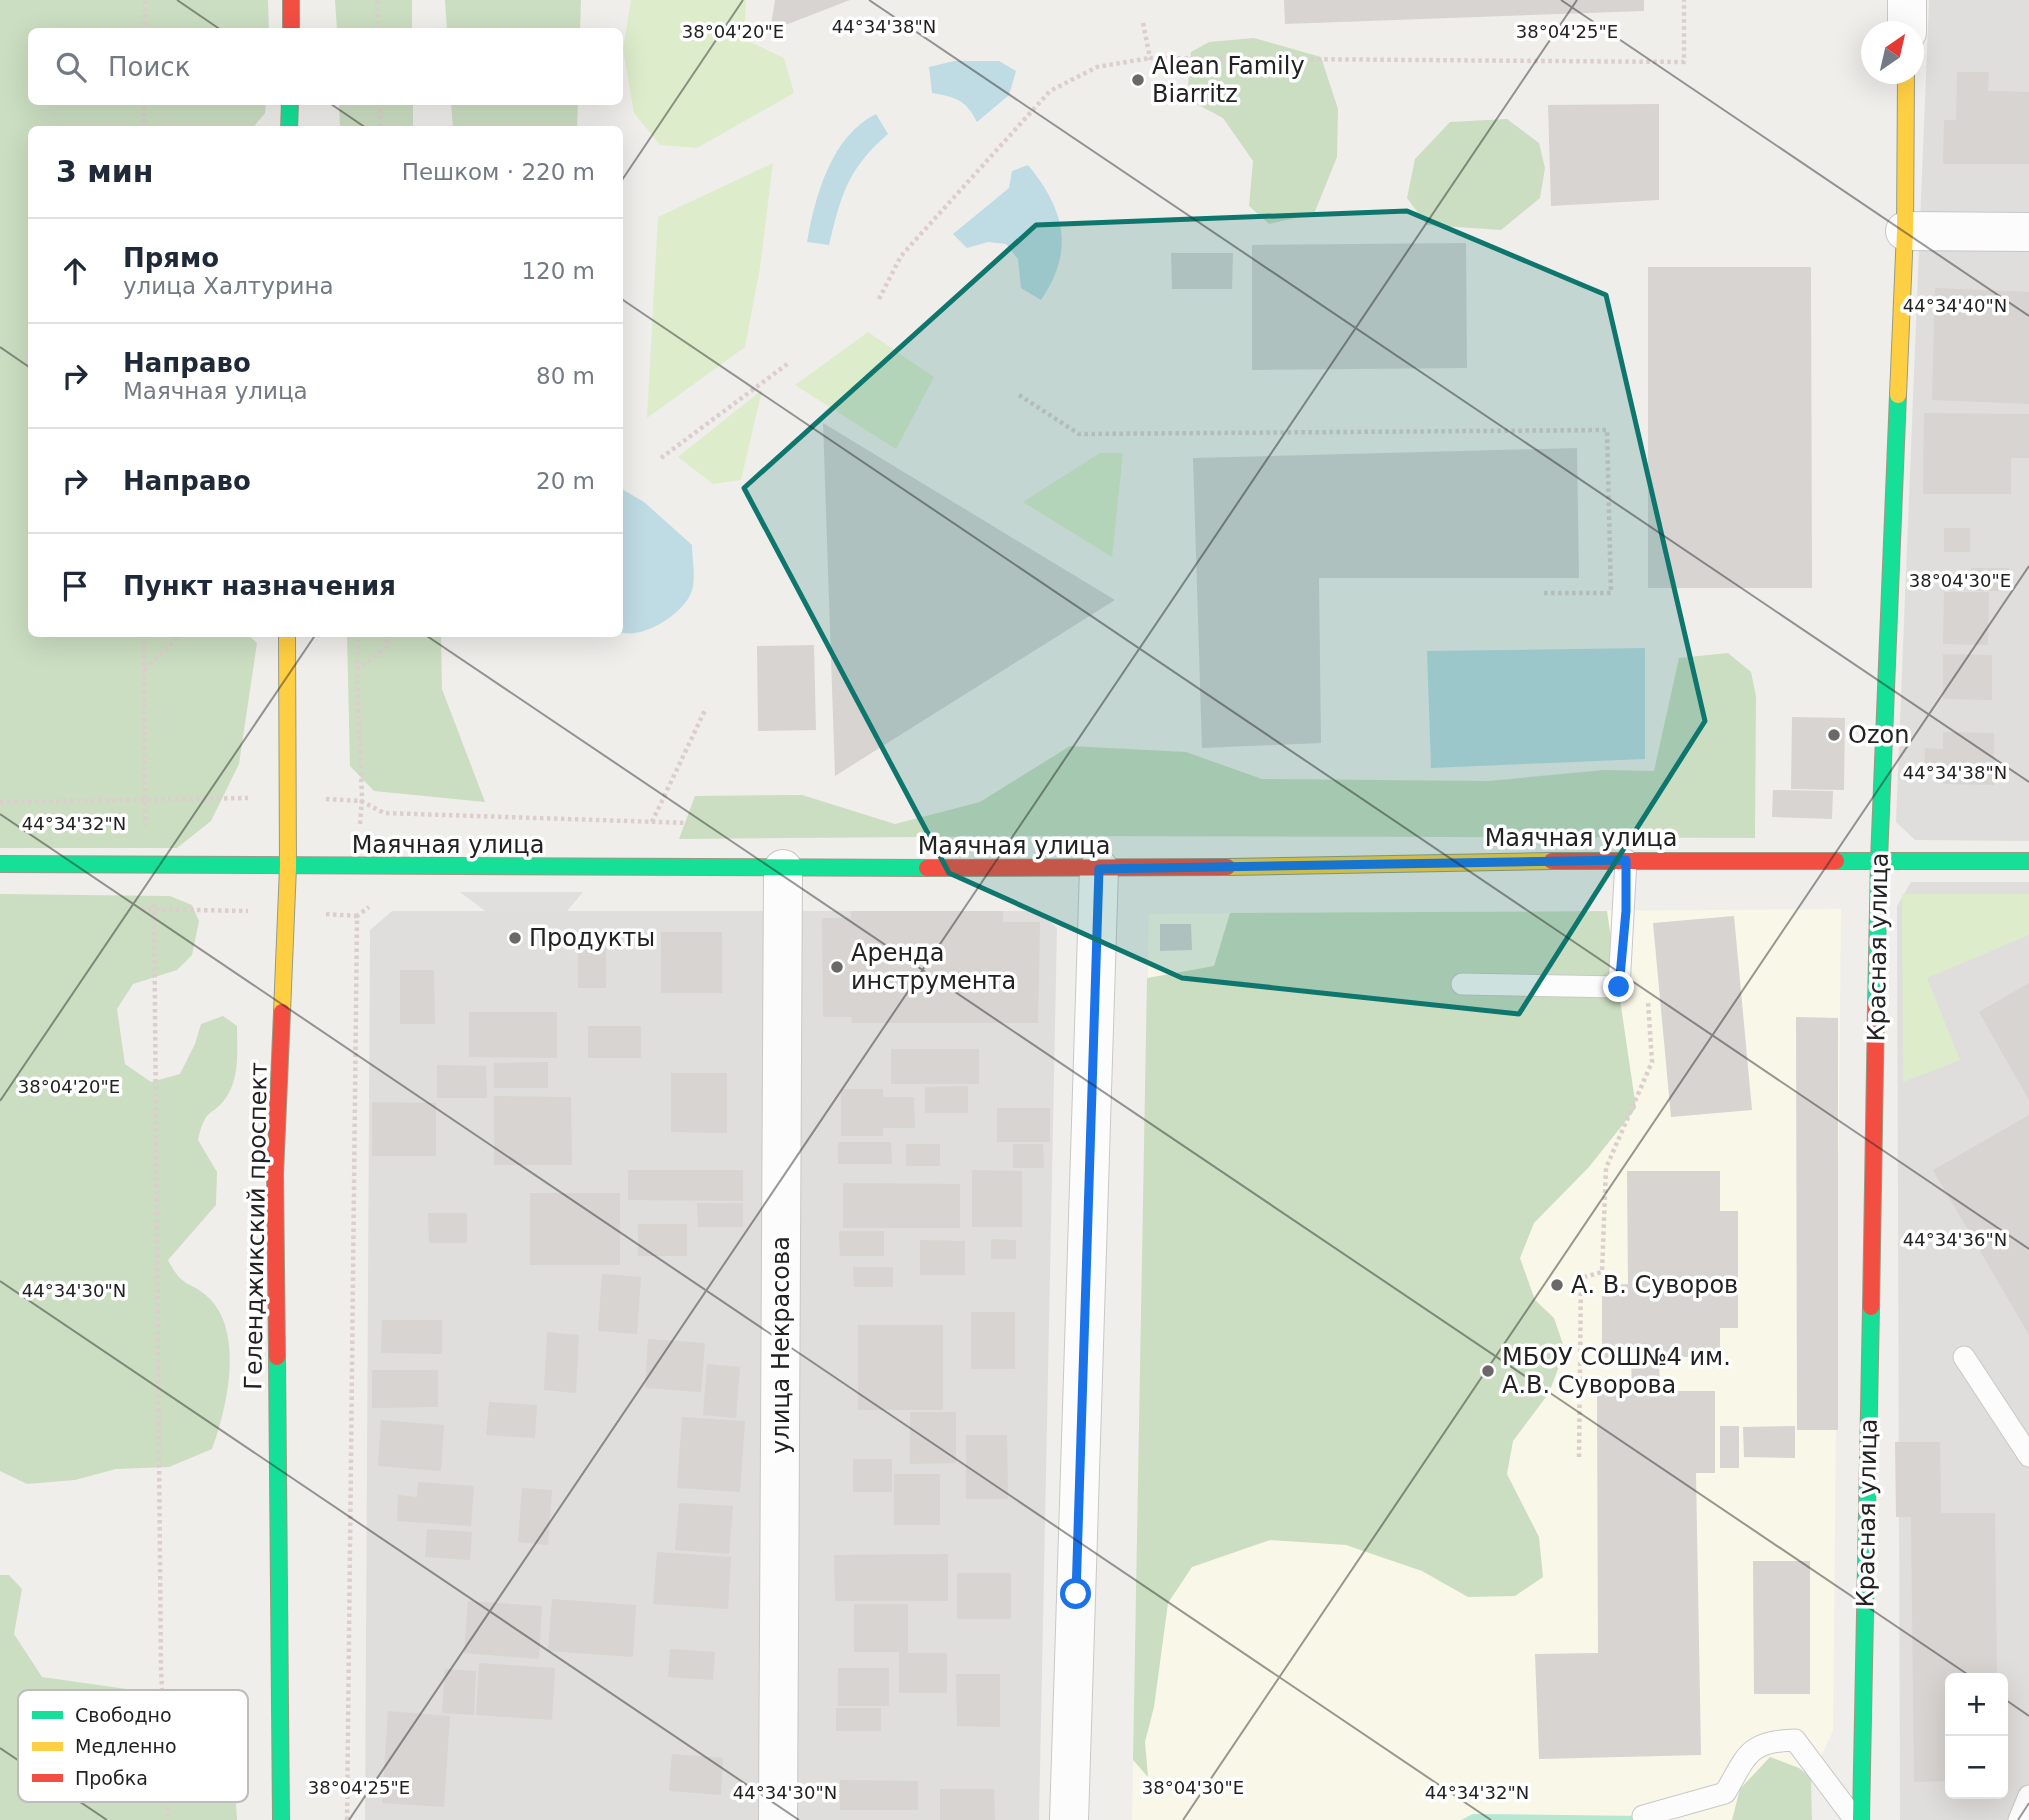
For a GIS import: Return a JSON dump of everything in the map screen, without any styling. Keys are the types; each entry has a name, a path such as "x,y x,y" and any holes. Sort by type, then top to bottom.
{"street":[{"path":"291,0 291,28"},
{"path":"1907,0 1907,21"},
{"name":"Красная улица","path":"1861,1820 1879,860 1905,231 1906,84"},
{"path":"289,126 290,105"},
{"path":"1905,231 2029,232"},
{"name":"Геленджикский проспект","path":"281,1820 275,1174 288,867 286,637"},
{"name":"Маячная улица","path":"0,864 1099,869 1626,860 2029,861"},
{"name":"улица Некрасова","path":"778,1820 783,869"},
{"path":"1069,1820 1099,869"}],"lane":[{"path":"1462,984 1619,987 1626,911 1626,860"},
{"path":"1965,1357 2029,1456"},
{"path":"1643,1816 1725,1793 1750,1751 1769,1740 1795,1740 1855,1820"},
{"path":"2020,1820 2029,1796"}],"path":[{"path":"145,0 145,28"},
{"path":"377,0 378,28"},
{"path":"879,299 901,256 1050,91 1097,67 1150,58 1684,62 1684,0"},
{"path":"1143,23 1150,58"},
{"path":"144,105 144,126"},
{"path":"380,105 381,126"},
{"path":"661,458 790,362"},
{"path":"1019,394 1079,434 1607,430 1611,593 1541,593"},
{"path":"144,637 144,798 148,866 155,909 162,1690"},
{"path":"144,671 178,637"},
{"path":"357,670 358,637"},
{"path":"652,822 706,708"},
{"path":"0,802 286,797 360,801 384,813 692,823"},
{"path":"347,1820 357,916"},
{"path":"1579,1457 1581,1278 1602,1272 1606,1168 1652,1062 1647,993"},
{"path":"167,1802 168,1820"}],"highlighted area":[{"path":"1407,211 1606,295 1705,721 1519,1014 1182,978 949,873 744,488 1036,225"}],"shaded area":[{"path":"1929,0 2029,0 2029,841 1915,840 1896,822"},
{"path":"1911,882 2029,882 2029,1820 1900,1820 1897,906"},
{"path":"460,892 583,892 567,911 485,911"},
{"name":"МБОУ СОШ№4 им. А.В. Суворова","path":"1841,909 1833,1731 1811,1777 1812,1820 1132,1820 1149,914"},
{"path":"392,911 1039,911 1057,928 1039,1820 365,1820 370,930"}],"green space":[{"path":"0,0 268,0 269,28 28,28 28,105 266,105 265,113 254,126 28,126 28,637 250,637 257,643 239,764 211,821 177,848 0,848"},
{"path":"335,0 412,0 412,28 337,28"},
{"path":"445,0 581,0 580,28 447,28"},
{"path":"631,0 746,0 744,39 784,58 794,93 697,148 660,145 634,113 623,50"},
{"path":"1254,38 1321,57 1338,109 1337,157 1314,214 1269,224 1249,206 1253,161 1223,118 1187,99 1191,52 1209,42"},
{"path":"339,105 413,105 413,126 340,126"},
{"path":"451,105 578,105 577,126 453,126"},
{"path":"1507,119 1539,143 1545,168 1540,198 1501,230 1427,225 1407,198 1415,159 1450,122"},
{"path":"773,163 760,268 745,347 647,418 658,217"},
{"path":"868,332 934,377 896,449 795,385"},
{"path":"762,390 741,480 713,484 678,457"},
{"path":"1100,453 1123,453 1112,557 1023,502"},
{"path":"347,637 441,637 442,689 485,802 374,791 350,766"},
{"path":"1728,653 1751,672 1756,696 1755,838 1061,836 679,839 695,796 802,795 895,824 980,802 1070,746 1186,752 1262,779 1488,781 1604,770 1654,771 1679,658"},
{"path":"0,894 170,896 192,905 199,921 192,955 177,970 133,984 117,1009 125,1064 151,1082 180,1074 195,1044 201,1024 223,1016 237,1026 234,1080 222,1103 204,1121 198,1140 217,1172 216,1205 168,1260 178,1276 210,1299 220,1314 227,1331 230,1351 227,1393 212,1449 169,1467 116,1469 75,1480 27,1484 0,1471"},
{"path":"1902,894 2029,894 2029,935 1927,978 1960,1060 1903,1082"},
{"path":"1607,911 1636,1108 1589,1167 1534,1223 1520,1258 1535,1300 1554,1318 1565,1350 1549,1393 1513,1441 1507,1474 1539,1537 1543,1577 1515,1596 1468,1597 1422,1571 1346,1545 1270,1540 1192,1567 1168,1603 1154,1707 1145,1742 1148,1777 1133,1760 1147,978 1214,966 1230,913"},
{"path":"0,1575 9,1575 22,1589 14,1634 42,1677 134,1690 18,1690 18,1802 236,1802 237,1820 0,1820"},
{"path":"1770,1757 1799,1768 1811,1777 1812,1820 1732,1820 1740,1789"},
{"path":"1473,1814 1643,1816 1643,1820 1461,1820"}],"water":[{"path":"954,61 999,61 1016,71 1009,95 977,122 964,104 948,96 932,93 929,67"},
{"path":"876,114 888,134 874,146 848,184 829,245 807,242 820,188 837,152 860,124"},
{"path":"1028,165 1050,198 1061,231 1059,264 1041,300 1021,288 1018,259 1006,244 988,242 967,248 953,234 1009,188 1012,171"},
{"path":"623,490 644,502 692,545 694,568 692,590 688,599 672,616 651,628 623,632"},
{"path":"1645,648 1645,759 1431,768 1427,651"}],"building":[{"path":"775,0 850,0 770,31"},
{"path":"1284,0 1644,0 1644,11 1285,24"},
{"path":"1957,72 1989,72 1988,91 2029,92 2029,164 1943,164 1944,120 1956,120"},
{"path":"1659,104 1659,200 1551,206 1548,105"},
{"path":"1466,243 1467,368 1252,370 1252,245"},
{"path":"1171,253 1233,253 1232,289 1172,289"},
{"path":"1648,267 1811,267 1812,588 1648,588"},
{"path":"1935,288 2029,292 2029,404 1932,400"},
{"path":"1924,413 2029,414 2029,458 2011,458 2011,494 1923,494"},
{"path":"823,423 1115,600 835,776"},
{"path":"1577,448 1579,578 1319,578 1321,743 1202,748 1193,458"},
{"path":"1944,528 1970,528 1970,552 1944,552"},
{"path":"1971,568 2009,568 2009,591 1970,591"},
{"path":"1944,592 1989,592 1988,645 1943,644"},
{"path":"814,645 816,730 758,731 757,646"},
{"path":"1943,654 1992,655 1992,700 1943,699"},
{"path":"1792,717 1845,718 1844,790 1791,789"},
{"path":"1943,732 1994,733 1994,785 1943,784 1943,772 1924,772 1925,748 1943,749"},
{"path":"1773,790 1833,791 1832,819 1772,817"},
{"path":"851,911 1003,911 1003,922 1040,922 1038,1023 852,1023 851,1017 823,1017 822,918 851,918"},
{"path":"1734,916 1752,1110 1671,1117 1653,923"},
{"path":"1160,924 1191,924 1192,950 1160,951"},
{"path":"661,932 722,932 722,993 661,993"},
{"path":"578,943 606,943 606,988 578,988"},
{"path":"400,970 434,970 435,1024 400,1024"},
{"path":"2029,983 2029,1100 1979,1012"},
{"path":"469,1012 557,1012 557,1058 469,1057"},
{"path":"1796,1017 1838,1018 1838,1430 1797,1430"},
{"path":"588,1026 641,1026 641,1058 588,1058"},
{"path":"891,1049 979,1049 979,1084 891,1084"},
{"path":"548,1062 548,1088 494,1088 494,1063"},
{"path":"437,1065 486,1066 487,1098 437,1098"},
{"path":"671,1073 727,1073 727,1133 671,1132"},
{"path":"968,1086 968,1113 925,1113 925,1087"},
{"path":"841,1089 883,1089 883,1097 914,1097 915,1128 883,1128 883,1136 841,1136"},
{"path":"494,1096 571,1097 572,1165 494,1165"},
{"path":"372,1102 436,1103 436,1156 372,1156"},
{"path":"997,1108 1050,1108 1050,1142 997,1142"},
{"path":"2029,1115 2029,1335 1933,1170"},
{"path":"838,1142 891,1142 892,1164 838,1164"},
{"path":"906,1144 940,1144 940,1166 906,1166"},
{"path":"1013,1144 1043,1144 1044,1168 1013,1168"},
{"path":"628,1170 743,1170 743,1201 628,1200"},
{"path":"972,1170 1022,1171 1022,1227 972,1227"},
{"name":"МБОУ СОШ№4 им. А.В. Суворова","path":"1627,1171 1720,1171 1720,1211 1738,1211 1738,1328 1720,1328 1720,1357 1659,1357 1660,1391 1715,1391 1715,1473 1696,1473 1701,1755 1539,1759 1535,1654 1598,1653 1597,1391 1632,1391 1631,1357 1602,1358 1602,1285 1628,1284"},
{"path":"843,1183 960,1184 960,1228 843,1228"},
{"path":"530,1193 620,1193 620,1265 530,1265"},
{"path":"697,1203 743,1203 743,1227 698,1227"},
{"path":"428,1213 467,1213 467,1243 429,1243"},
{"path":"638,1224 687,1224 687,1256 638,1256"},
{"path":"839,1231 884,1231 884,1256 840,1256"},
{"path":"991,1239 1016,1240 1016,1259 991,1259"},
{"path":"920,1240 965,1241 965,1275 920,1275"},
{"path":"853,1267 893,1267 893,1287 854,1287"},
{"path":"602,1274 641,1277 637,1334 598,1331"},
{"path":"971,1312 1015,1312 1015,1369 971,1369"},
{"path":"382,1320 442,1320 442,1354 381,1353"},
{"path":"858,1325 943,1325 943,1410 858,1410"},
{"path":"547,1332 579,1335 576,1393 544,1390"},
{"path":"648,1339 705,1343 701,1392 645,1388"},
{"path":"707,1364 740,1367 736,1418 703,1415"},
{"path":"372,1370 438,1370 438,1407 372,1408"},
{"path":"489,1402 537,1405 535,1438 486,1435"},
{"path":"910,1412 956,1412 956,1463 910,1464"},
{"path":"682,1417 745,1421 740,1492 677,1488"},
{"path":"381,1420 444,1425 441,1471 378,1466"},
{"path":"1720,1426 1739,1426 1739,1468 1720,1468"},
{"path":"1795,1426 1795,1458 1744,1457 1743,1427"},
{"path":"966,1435 1007,1435 1008,1499 966,1499"},
{"path":"1895,1442 1940,1442 1941,1513 1995,1513 1997,1673 1945,1673 1945,1781 1914,1782 1911,1517 1896,1517"},
{"path":"853,1459 892,1459 892,1492 853,1492"},
{"path":"894,1474 940,1474 940,1525 894,1525"},
{"path":"418,1482 474,1486 471,1526 397,1521 398,1495 417,1497"},
{"path":"522,1488 552,1490 548,1545 518,1542"},
{"path":"679,1503 733,1506 729,1554 675,1550"},
{"path":"427,1529 472,1532 470,1560 425,1557"},
{"path":"657,1552 731,1557 728,1609 653,1604"},
{"path":"948,1554 948,1601 835,1601 834,1555"},
{"path":"1753,1561 1810,1561 1810,1694 1754,1694"},
{"path":"957,1573 1011,1573 1011,1619 957,1619"},
{"path":"552,1599 636,1605 633,1657 548,1651"},
{"path":"468,1601 542,1606 539,1659 464,1653"},
{"path":"854,1604 908,1604 908,1653 947,1653 947,1693 899,1693 899,1652 854,1652"},
{"path":"670,1649 715,1652 713,1680 668,1677"},
{"path":"479,1663 555,1668 552,1720 476,1715"},
{"path":"838,1668 889,1668 889,1706 838,1706"},
{"path":"445,1669 476,1671 474,1715 442,1713"},
{"path":"956,1674 1000,1674 1000,1727 957,1726"},
{"path":"836,1708 881,1708 881,1731 836,1731"},
{"path":"388,1711 450,1716 444,1807 382,1803"},
{"path":"672,1754 723,1758 721,1795 669,1791"},
{"path":"840,1780 918,1781 918,1810 840,1810"},
{"path":"940,1789 994,1789 995,1820 940,1820"}],"traffic: fast":[{"path":"289,126 290,105"},
{"path":"1876,1006 1879,860 1898,395"},
{"path":"1836,861 2029,861"},
{"path":"0,864 927,868"},
{"path":"1861,1820 1871,1307"},
{"path":"277,1357 281,1820"}],"traffic: slow":[{"path":"1898,395 1905,231 1906,84"},
{"path":"282,1012 288,867 287,637"},
{"path":"1227,867 1552,861"}],"traffic: jam":[{"path":"291,0 291,28"},
{"path":"1552,861 1836,861"},
{"path":"927,868 1227,867"},
{"path":"1871,1307 1876,1006"},
{"path":"277,1357 275,1174 282,1012"}],"place":[{"name":"Alean Family Biarritz","path":"1138,80"},
{"name":"Ozon","path":"1834,735"},
{"name":"Продукты","path":"515,938"},
{"name":"Аренда инструмента","path":"837,967"},
{"name":"А. В. Суворов","path":"1557,1285"},
{"name":"МБОУ СОШ№4 им. А.В. Суворова","path":"1488,1371"}],"route":[{"path":"1076,1594 1099,869 1626,860 1626,911 1619,987"}]}
